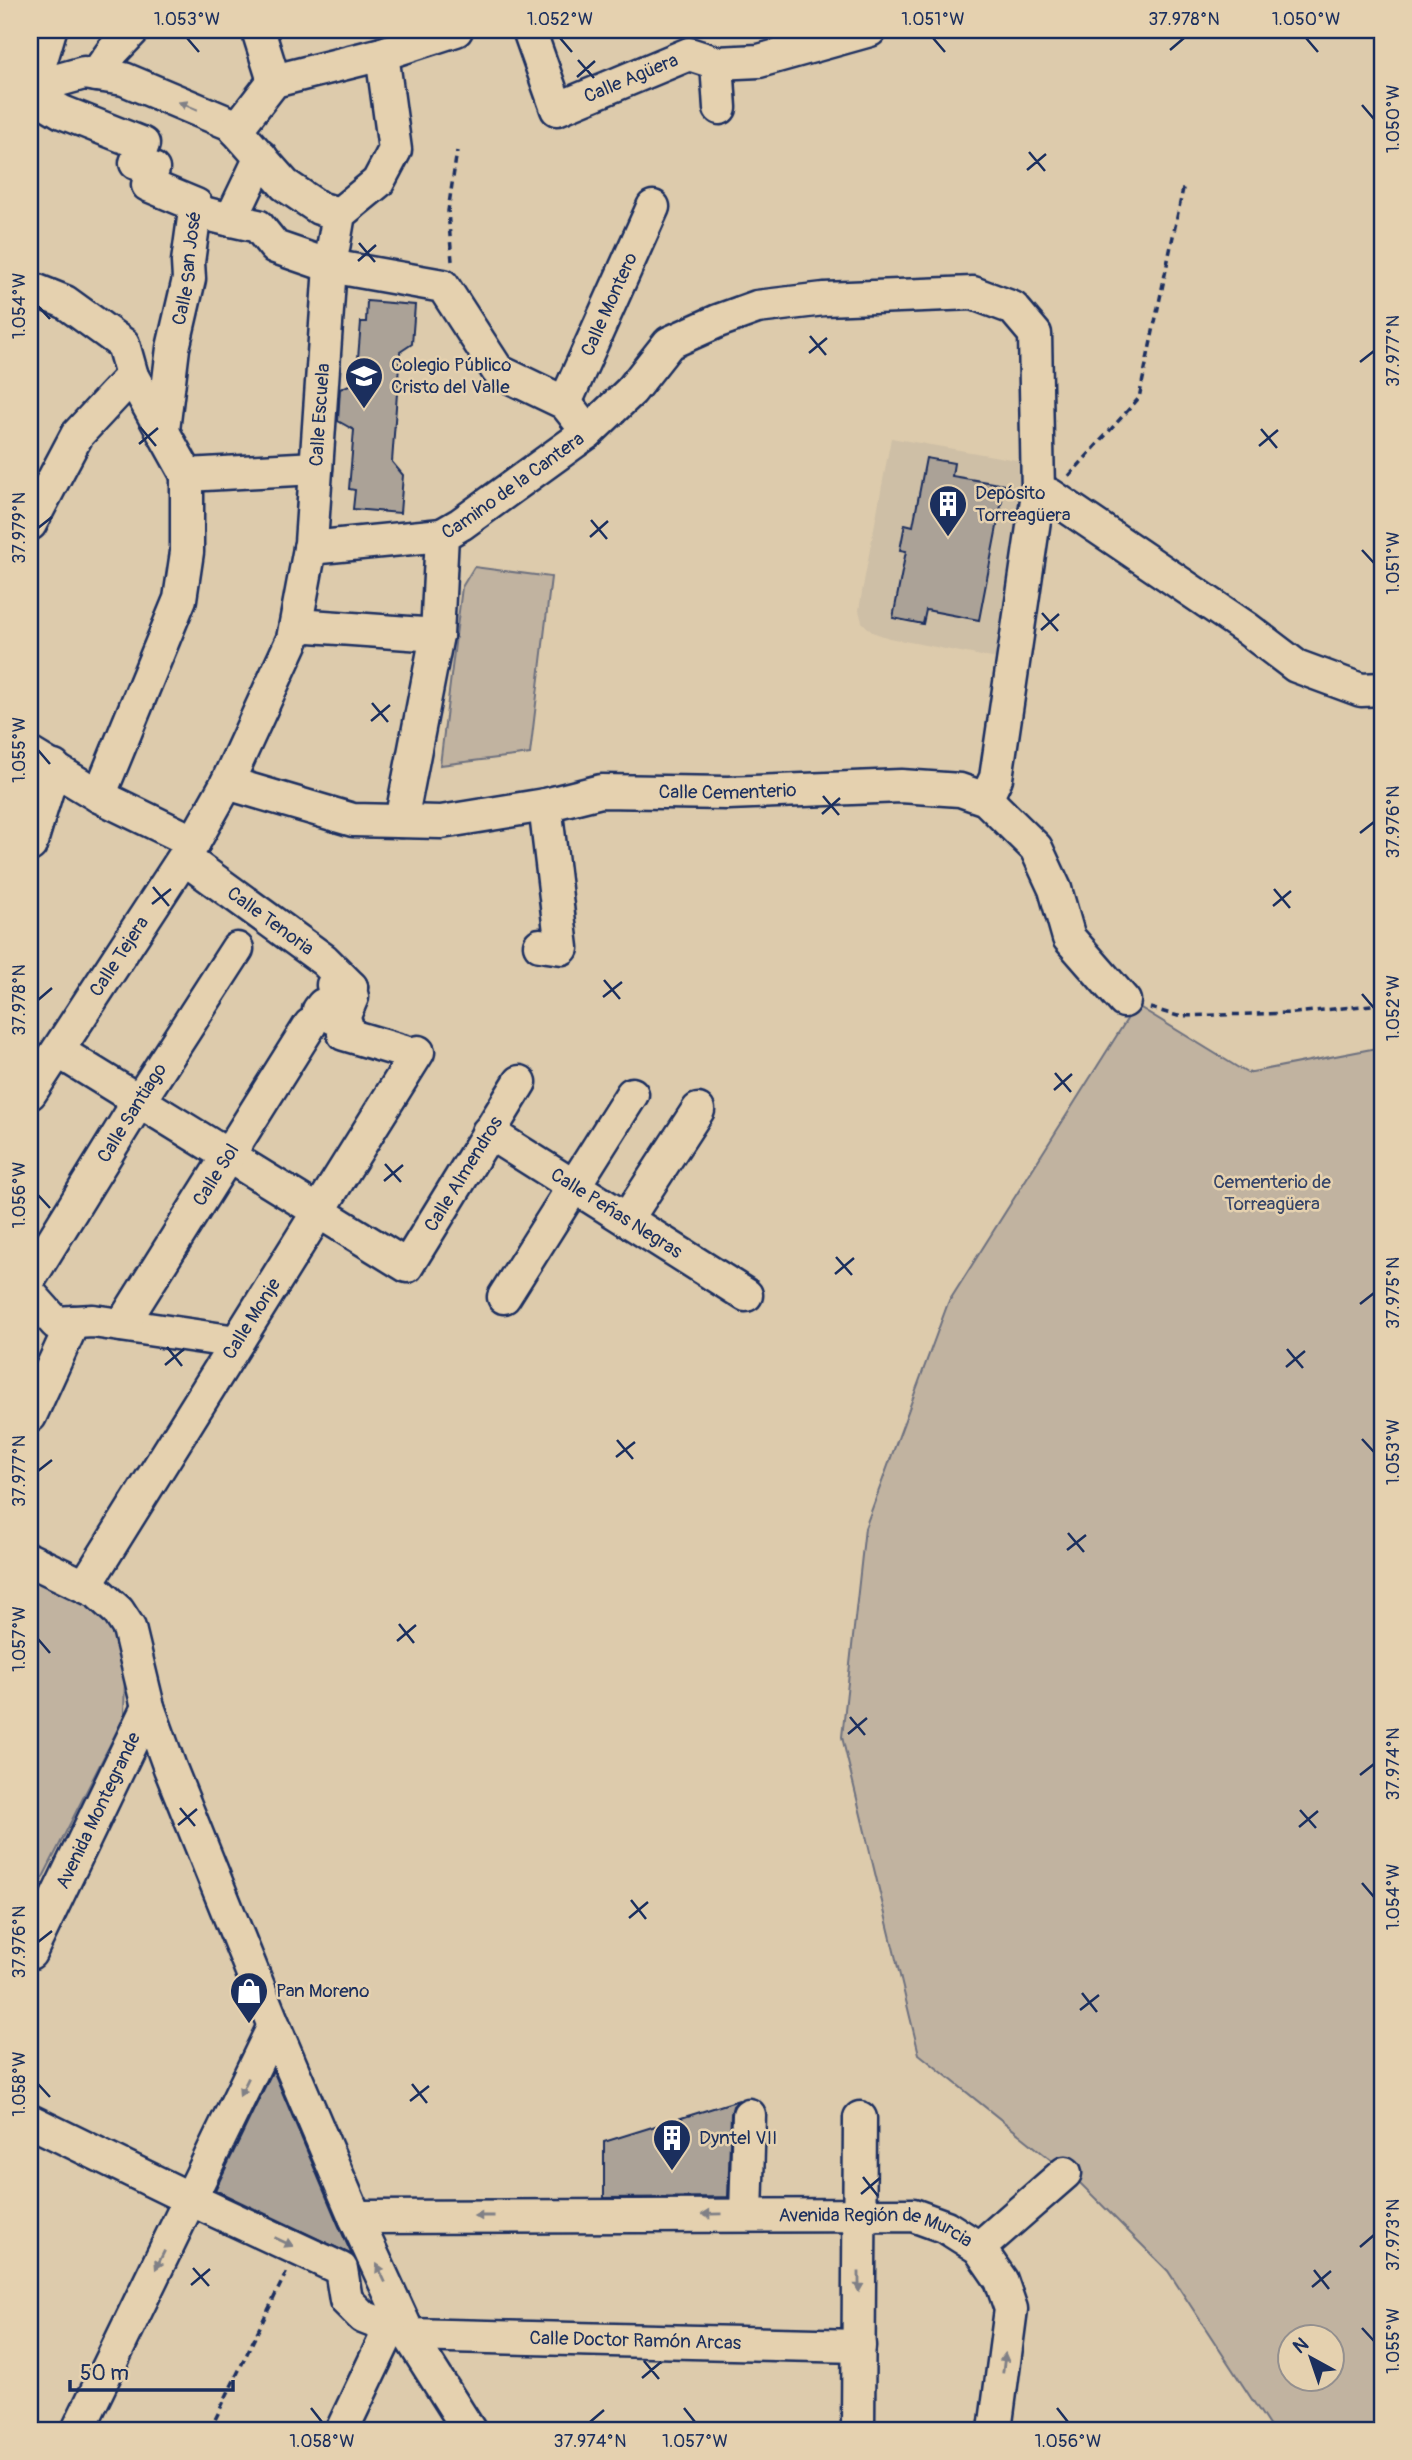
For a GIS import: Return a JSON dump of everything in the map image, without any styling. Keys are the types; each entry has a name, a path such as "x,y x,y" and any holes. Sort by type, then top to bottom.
{"street":[{"path":"31,96 50,30"},
{"path":"96,75 113,51 133,30"},
{"path":"258,30 274,81"},
{"path":"236,130 274,81 382,54 456,30"},
{"name":"Calle Agüera","path":"529,30 557,109 689,54 717,63 759,61 870,30"},
{"path":"31,96 84,73 124,79 231,124 285,185 319,208 339,214 378,182 396,150 382,54"},
{"path":"717,63 720,108"},
{"path":"31,96 62,112 143,144 136,163 153,169 148,185 196,205 195,211"},
{"name":"Calle San José","path":"167,436 173,348 189,279 188,262 195,211 231,220 261,157"},
{"name":"Calle Montero","path":"565,403 653,207"},
{"name":"Calle Escuela","path":"227,783 293,639 296,625 310,548 330,266 339,214"},
{"path":"231,220 258,226 275,247 330,266 443,286 498,371 565,403 588,432"},
{"path":"30,288 65,302 123,344 132,376 187,475 187,552 180,599 99,796"},
{"name":"Camino de la Cantera","path":"401,821 437,635 442,535 588,432 631,391 670,343 718,321 757,307 824,299 973,293 1013,308 1035,334 1044,494 996,778 986,799"},
{"path":"30,524 77,435 132,376"},
{"path":"187,475 316,468"},
{"path":"1044,494 1246,628 1296,666 1361,690 1382,688"},
{"path":"310,548 442,535"},
{"path":"296,625 437,635"},
{"path":"30,845 42,760"},
{"name":"Calle Tenoria","path":"42,760 189,850 324,960 351,987 337,980 333,985 352,997 343,1018 323,1005 319,1010 346,1024 344,1034 417,1054"},
{"name":"Calle Cementerio","path":"227,783 352,820 441,822 545,805 601,792 728,793 901,786 960,790 986,799 1036,848 1055,889 1069,938 1124,1001"},
{"name":"Calle Tejera","path":"30,1093 189,850 227,783"},
{"path":"540,945 562,948 545,805"},
{"name":"Calle Santiago","path":"30,1278 237,949"},
{"name":"Calle Sol","path":"122,1325 310,1025"},
{"path":"58,1051 319,1212"},
{"name":"Calle Monje","path":"85,1586 417,1054"},
{"name":"Calle Almendros","path":"319,1212 407,1266 520,1082"},
{"path":"504,1297 632,1094"},
{"path":"627,1219 698,1110"},
{"name":"Calle Peñas Negras","path":"488,1132 746,1295"},
{"path":"30,1294 56,1322 93,1321 237,1342"},
{"path":"30,1416 74,1322"},
{"path":"30,1560 85,1586 108,1601 129,1628 148,1707 170,1768 400,2332 469,2430"},
{"name":"Avenida Montegrande","path":"30,1953 148,1707"},
{"path":"78,2430 274,2026"},
{"path":"746,2214 749,2115"},
{"path":"858,2430 860,2118"},
{"path":"30,2120 190,2199 341,2269 346,2300 363,2317 400,2332"},
{"path":"979,2248 1065,2173"},
{"name":"Avenida Región de Murcia","path":"355,2217 860,2213 913,2215 946,2227 979,2248 1001,2280 1010,2309 995,2430"},
{"path":"342,2430 400,2332"},
{"name":"Calle Doctor Ramón Arcas","path":"400,2332 859,2346"}],"path":[{"path":"443,286 452,263 448,211 457,152"},
{"path":"1044,494 1139,398 1184,184"},
{"path":"1124,1001 1178,1016 1295,1013 1382,1004"},
{"path":"210,2430 298,2249"}],"shaded area":[{"path":"891,438 1033,463 997,659 889,638 872,632 862,622 859,610"}],"green space":[{"path":"474,567 551,577 530,754 440,765 462,587"},
{"name":"Cementerio de Torreagüera","path":"1136,1005 1247,1073 1382,1047 1382,2430 1272,2430 1168,2271 1081,2184 919,2054 842,1737 865,1528 948,1303"},
{"path":"30,1573 90,1605 118,1637 125,1672 124,1717 30,1903"}],"building":[{"name":"Colegio Público Cristo del Valle","path":"367,301 415,305 412,344 400,352 392,462 403,475 400,513 353,509 355,490 349,489 354,430 338,421 340,389 356,382 361,322 366,322"},
{"name":"Depósito Torreagüera","path":"926,458 954,463 952,476 1005,485 979,620 926,610 923,624 893,618 906,551 900,550 905,524 913,526"},
{"path":"273,2070 338,2224 352,2255 215,2190"},
{"name":"Dyntel VII","path":"739,2100 733,2106 731,2114 728,2197 604,2198 604,2142"}],"place":[{"name":"Colegio Público Cristo del Valle","path":"364,410"},
{"name":"Depósito Torreagüera","path":"948,538"},
{"name":"Pan Moreno","path":"249,2025"},
{"name":"Dyntel VII","path":"672,2172"}]}
